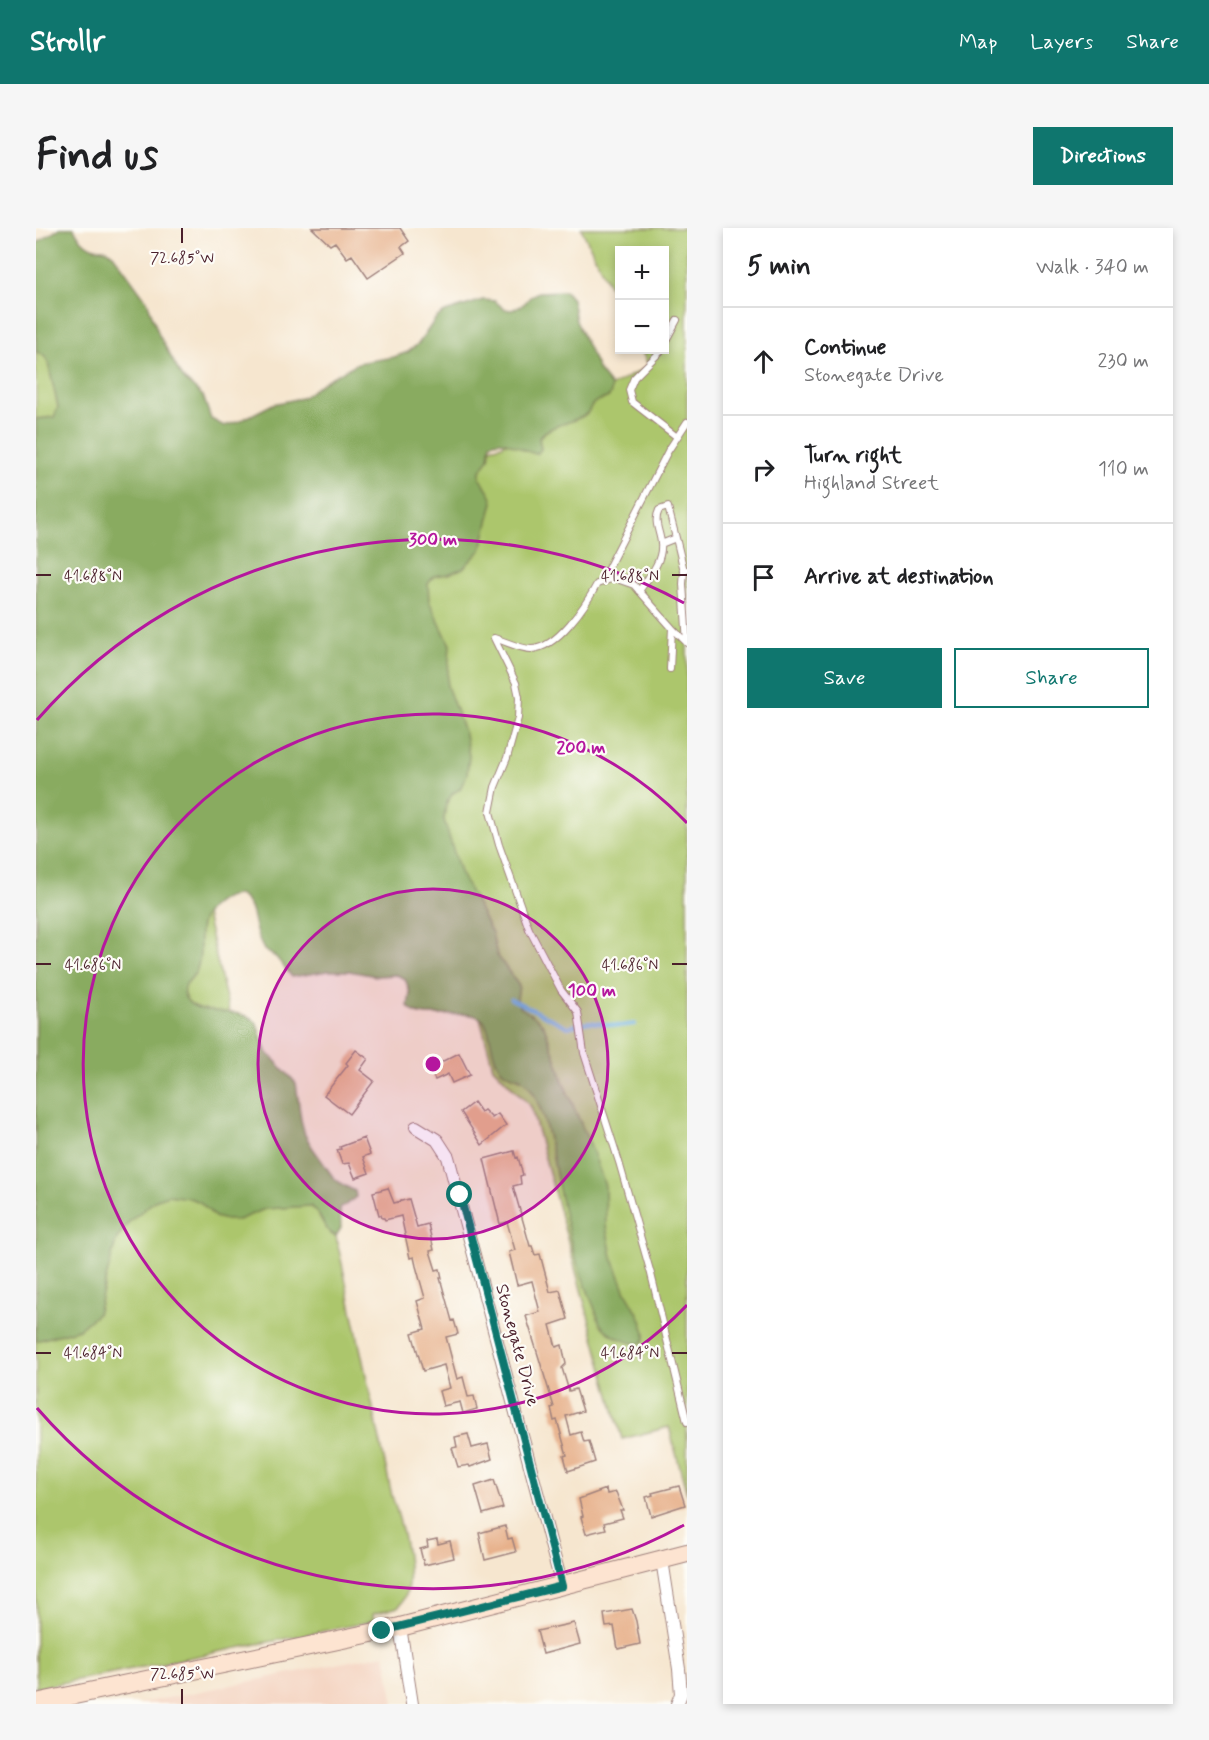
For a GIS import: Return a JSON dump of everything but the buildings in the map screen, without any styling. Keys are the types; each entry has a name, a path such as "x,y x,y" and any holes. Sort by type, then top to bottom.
{"street":[{"name":"Stonegate Drive","path":"416,1127 437,1140 448,1157 460,1195 562,1586"},
{"path":"36,1703 400,1627 687,1553"},
{"path":"662,1560 679,1669 681,1694 677,1704"},
{"path":"400,1627 412,1704"}],"lane":[{"path":"669,335 677,320"},
{"path":"658,354 634,378 629,390 632,402 677,436"},
{"path":"601,582 649,486 687,422"},
{"path":"639,591 655,568 661,544 656,517 659,510 668,507 686,571 683,584 687,643"},
{"path":"661,544 676,538"},
{"path":"687,643 634,585 614,578 597,584 588,601 555,640 532,649 494,638 516,684 519,698 518,718 507,758 495,787 490,812 499,845 529,929 561,990 578,1011 580,1033 591,1080 619,1162 651,1274 687,1422"},
{"path":"670,669 672,628"}],"shaded area":[{"path":"385,1654 394,1704 138,1704"}],"green space":[{"path":"60,228 74,228 88,245 113,254 147,301 159,335 178,370 185,380 203,396 211,419 224,426 240,421 273,404 302,398 325,381 358,363 394,357 408,352 419,343 436,318 445,312 483,300 495,301 504,309 512,310 524,304 538,292 565,291 572,299 576,321 599,371 611,386 610,395 593,404 585,415 543,433 539,438 541,449 537,454 503,441 491,443 489,459 480,471 480,478 493,502 481,550 463,568 449,574 434,576 428,584 429,601 450,645 447,686 465,734 469,756 467,774 460,789 453,793 446,804 444,820 460,872 492,933 497,955 519,986 517,999 520,1007 544,1026 563,1082 592,1149 605,1186 606,1226 612,1257 645,1332 642,1343 619,1338 600,1324 572,1247 545,1121 526,1083 499,1067 484,1022 469,1014 424,1015 415,1012 408,1006 410,993 405,979 397,975 376,976 349,971 328,971 292,977 276,957 264,950 249,906 238,895 228,897 214,905 202,920 197,969 185,987 184,995 193,1005 200,1008 240,1014 256,1022 266,1051 296,1083 305,1135 333,1177 355,1191 356,1197 340,1209 341,1228 336,1236 331,1234 310,1206 265,1209 238,1220 226,1220 215,1217 200,1202 189,1198 168,1195 157,1199 130,1221 116,1240 97,1314 79,1329 36,1341 36,419 54,417 58,407 48,363 45,357 36,351 36,244"},
{"path":"581,228 687,228 687,1494 669,1427 622,1439 531,1107 493,1067 424,809 196,873 276,1208 312,1206 332,1235 336,1236 392,1496 407,1553 408,1585 405,1598 398,1607 373,1614 374,1621 36,1688 36,301 285,502 502,445 649,366 643,354 669,354 669,246 615,246 615,298"}],"waterway":[{"path":"511,999 568,1027 589,1022 619,1026 635,1024"}],"route":[{"path":"382,1631 562,1586 460,1195"}]}
